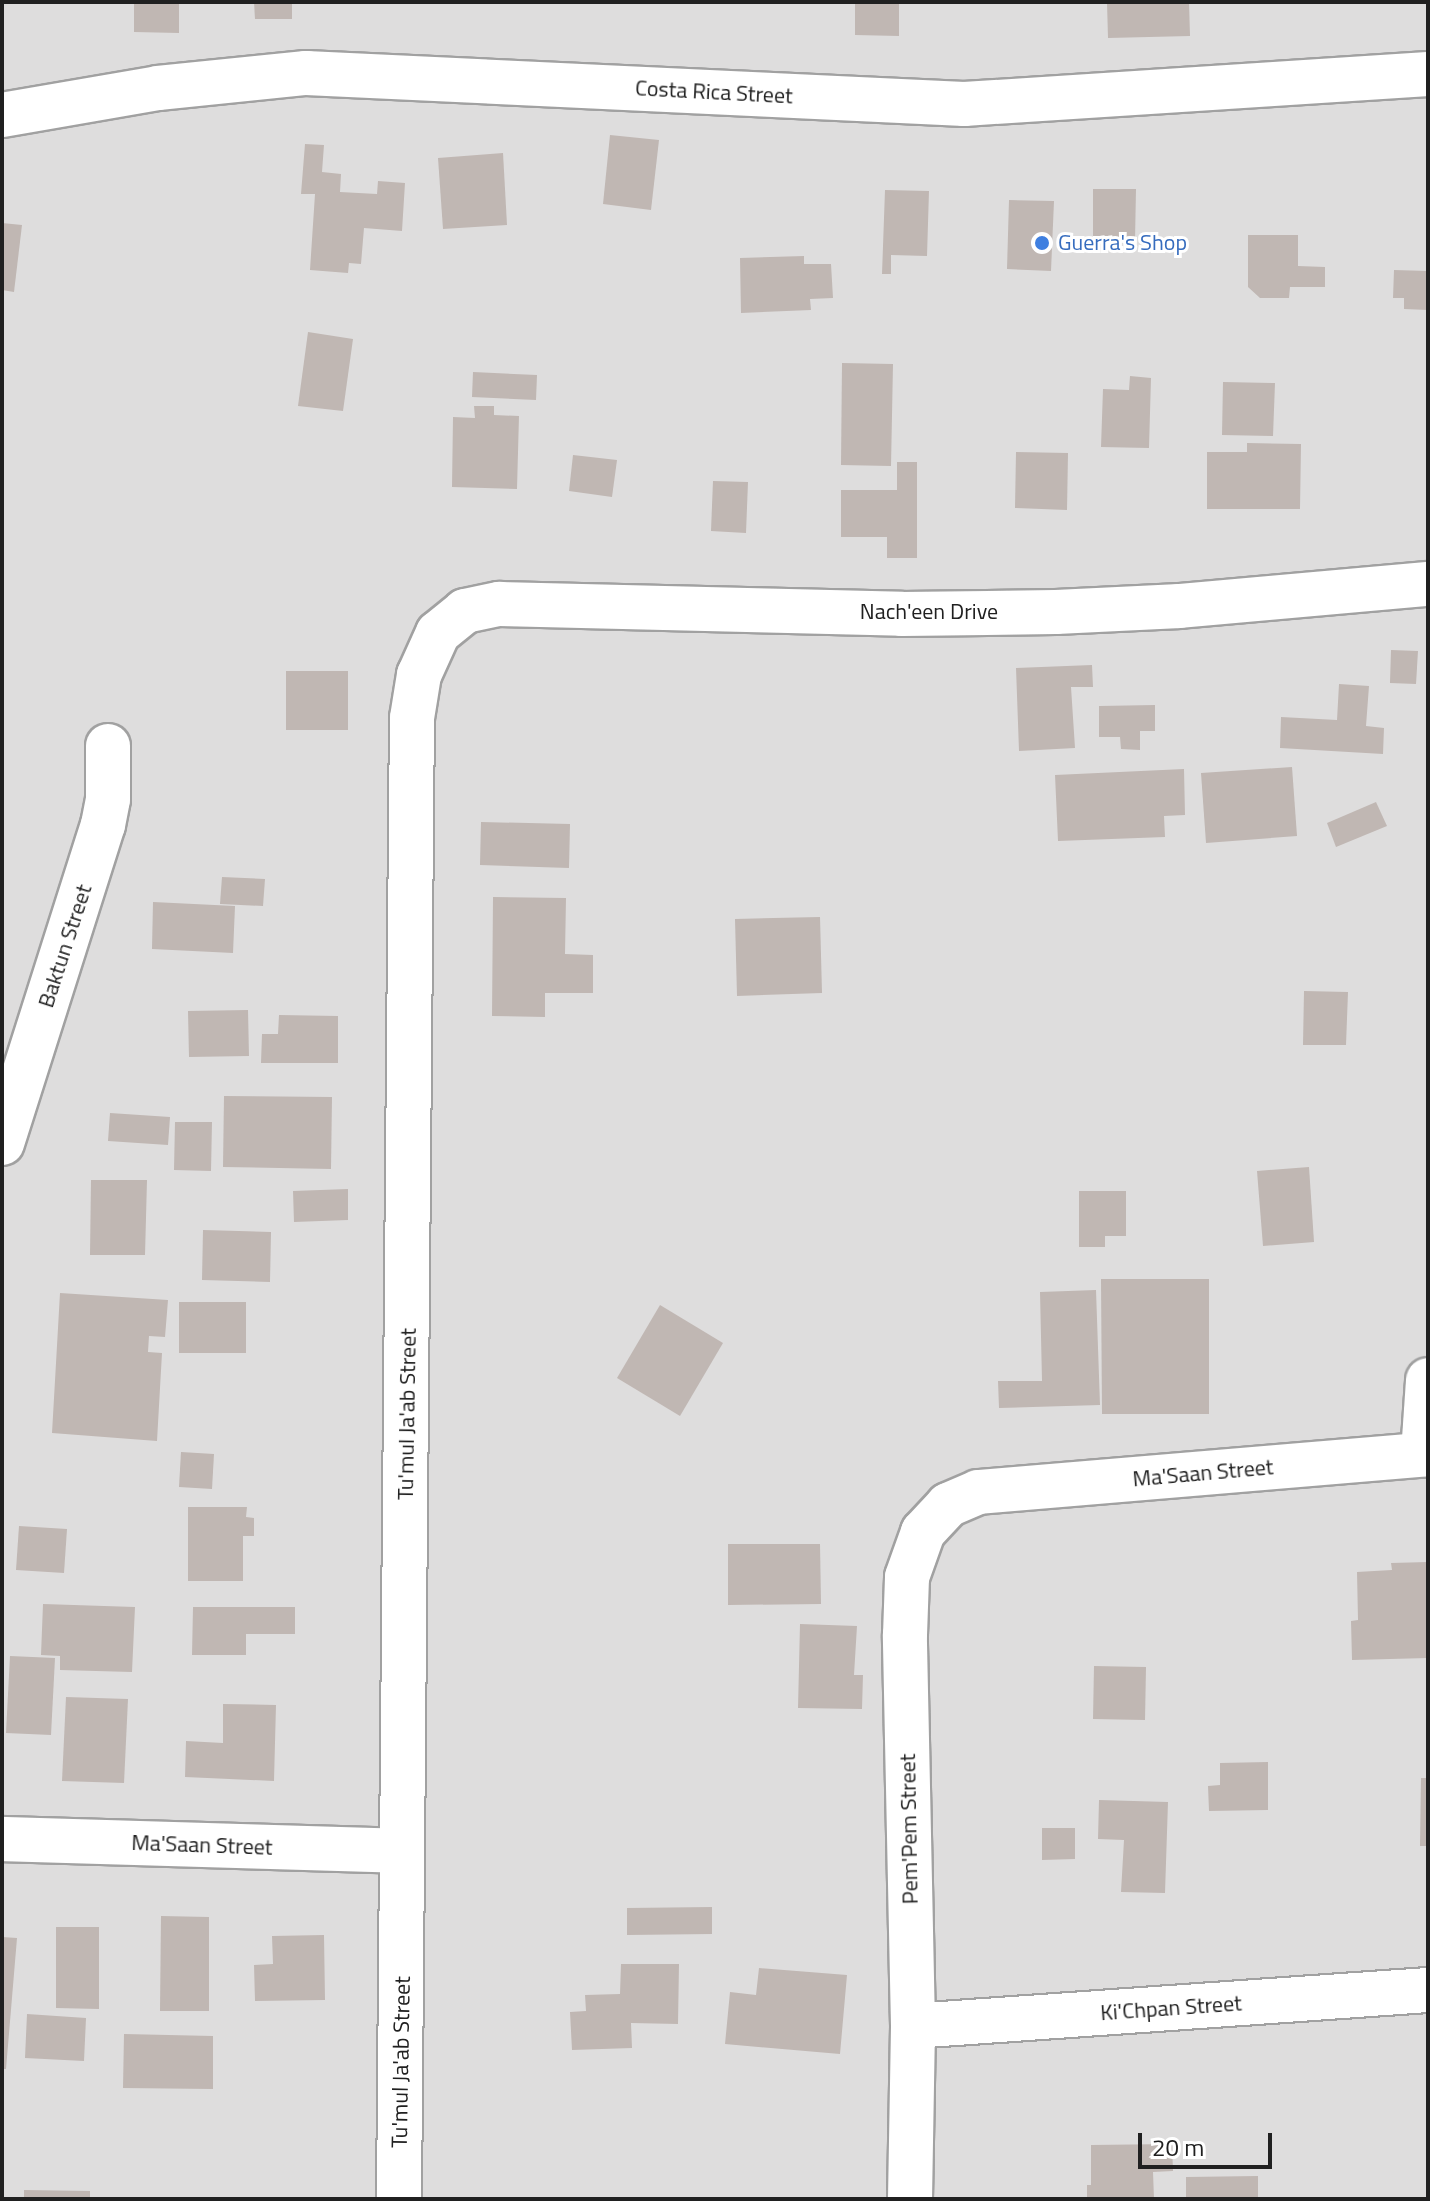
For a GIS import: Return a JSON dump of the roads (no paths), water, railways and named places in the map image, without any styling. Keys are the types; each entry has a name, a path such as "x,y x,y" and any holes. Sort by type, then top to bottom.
{"street":[{"name":"Costa Rica Street","path":"2,115 158,88 306,73 964,104 1428,74"},
{"name":"Nach'een Drive","path":"438,633 465,611 499,604 902,614 1056,612 1180,606 1428,584"},
{"name":"Tu'mul Ja'ab Street","path":"399,2199 412,718 419,675 438,633"},
{"name":"Baktun Street","path":"2,1143 103,825 108,799 108,746"},
{"path":"1425,1454 1428,1380"},
{"name":"Ma'Saan Street","path":"978,1492 1425,1454"},
{"name":"Pem'Pem Street","path":"910,2199 913,2026 905,1635 907,1577 923,1532 948,1505 978,1492"},
{"name":"Ma'Saan Street","path":"2,1839 402,1851"},
{"name":"Ki'Chpan Street","path":"913,2026 1428,1990"}],"place":[{"name":"Guerra's Shop","path":"1042,243"}]}
